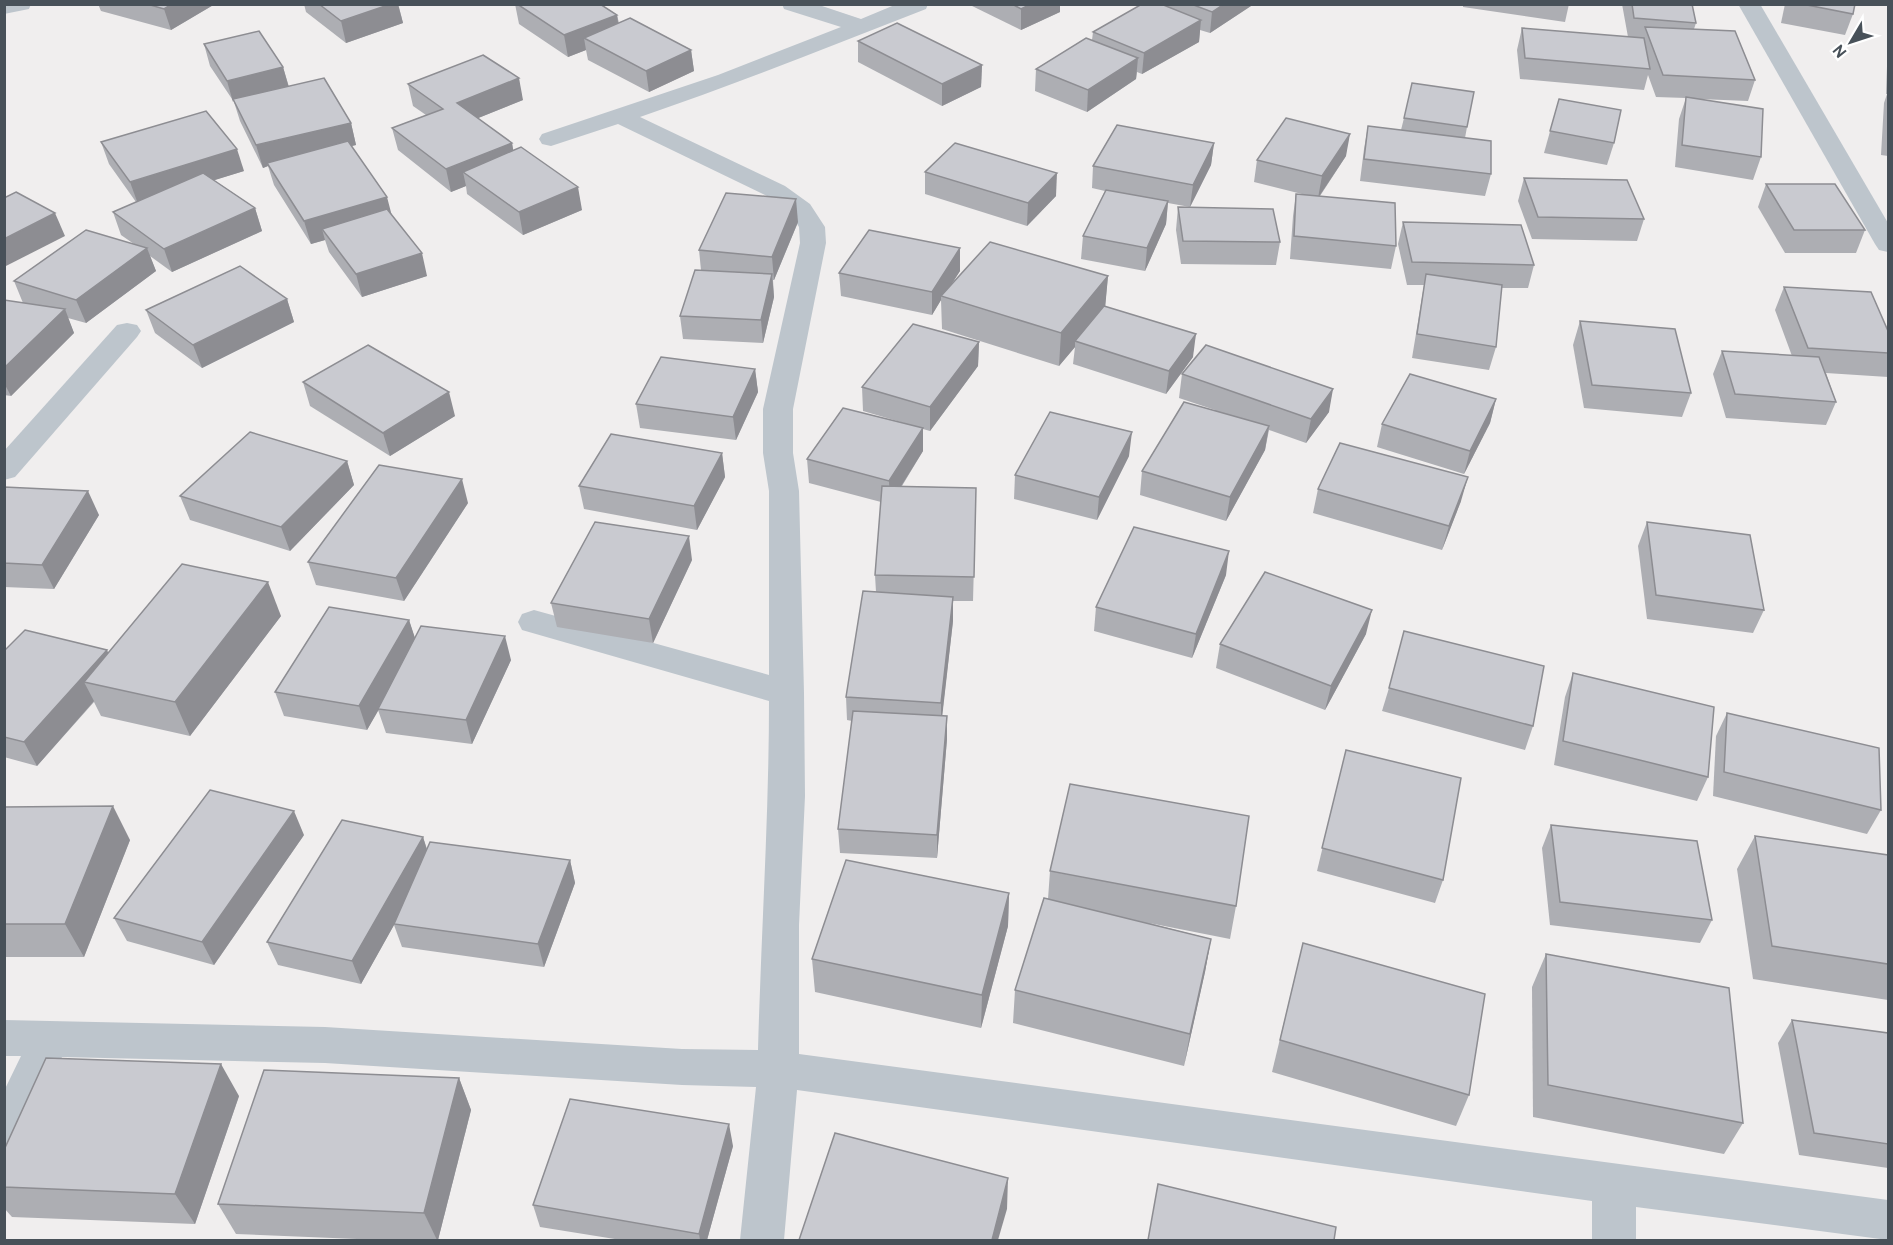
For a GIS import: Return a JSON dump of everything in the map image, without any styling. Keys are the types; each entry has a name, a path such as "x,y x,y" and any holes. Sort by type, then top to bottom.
{"street":[{"path":"4,8 21,4"},
{"path":"792,4 864,27"},
{"path":"551,139 726,80 918,4"},
{"path":"1749,4 1888,244"},
{"path":"620,116 776,191 801,209 812,227 813,243 778,409 778,453 784,491 785,528 788,796 780,925 778,1069 762,1240"},
{"path":"4,470 127,330"},
{"path":"534,622 787,693"},
{"path":"4,1038 326,1045 682,1067 778,1069 1888,1221"},
{"path":"4,1138 50,1038"},
{"path":"1614,1183 1614,1240"}],"building":[{"path":"147,4 172,4 164,9"},
{"path":"319,4 391,4 341,21"},
{"path":"517,4 600,4 617,15 564,35"},
{"path":"1012,4 1031,4 1021,9"},
{"path":"1142,4 1161,4 1201,20 1144,53 1093,32"},
{"path":"1191,4 1224,4 1212,12"},
{"path":"1632,4 1692,4 1696,23 1634,18"},
{"path":"1802,4 1855,4 1853,14"},
{"path":"630,18 691,50 646,71 584,38"},
{"path":"897,23 982,65 942,84 858,41"},
{"path":"1645,27 1735,31 1755,80 1663,75"},
{"path":"1522,28 1644,38 1650,69 1525,58"},
{"path":"259,31 283,67 227,81 204,44"},
{"path":"1086,38 1138,58 1088,90 1036,69"},
{"path":"483,55 519,78 457,103 512,143 446,169 392,128 443,109 408,84"},
{"path":"324,78 351,123 256,145 233,99"},
{"path":"1412,83 1474,92 1467,127 1404,118"},
{"path":"1686,97 1763,109 1761,157 1682,145"},
{"path":"1559,99 1621,110 1614,143 1550,131"},
{"path":"206,111 237,149 130,182 101,142"},
{"path":"1286,118 1350,134 1322,176 1257,160"},
{"path":"1117,125 1214,143 1193,185 1093,166"},
{"path":"1368,126 1491,141 1491,174 1364,159"},
{"path":"348,141 387,197 304,221 267,163"},
{"path":"955,143 1057,173 1028,203 925,172"},
{"path":"521,147 578,187 519,212 463,172"},
{"path":"203,173 255,208 164,249 113,212"},
{"path":"1524,178 1627,180 1644,219 1538,217"},
{"path":"1766,184 1835,184 1865,230 1794,230"},
{"path":"1106,190 1168,201 1147,248 1083,236"},
{"path":"16,192 55,213 4,239 4,198"},
{"path":"726,193 796,199 772,257 699,250"},
{"path":"1296,194 1395,203 1396,246 1294,236"},
{"path":"1178,207 1273,209 1280,242 1183,241"},
{"path":"387,209 422,253 356,274 322,229"},
{"path":"1403,222 1521,225 1534,265 1412,262"},
{"path":"86,230 147,248 76,300 14,281"},
{"path":"869,230 960,248 932,292 839,273"},
{"path":"990,242 1108,276 1061,333 941,296"},
{"path":"240,266 287,299 193,345 146,310"},
{"path":"695,270 772,274 761,320 680,316"},
{"path":"1426,274 1502,285 1496,347 1417,334"},
{"path":"1784,287 1871,292 1888,331 1888,353 1808,348"},
{"path":"4,300 65,309 4,368"},
{"path":"1104,306 1196,334 1169,371 1075,341"},
{"path":"1580,321 1675,329 1691,393 1592,385"},
{"path":"913,324 979,342 930,407 862,387"},
{"path":"368,345 449,392 383,433 303,382"},
{"path":"1206,345 1333,389 1311,419 1182,374"},
{"path":"1722,351 1819,357 1836,402 1735,394"},
{"path":"661,357 755,369 733,417 636,404"},
{"path":"1410,374 1496,399 1470,451 1382,424"},
{"path":"1184,402 1269,426 1230,497 1142,471"},
{"path":"843,408 923,428 889,481 807,459"},
{"path":"1050,412 1132,432 1099,497 1015,475"},
{"path":"250,432 347,461 281,527 180,496"},
{"path":"611,434 722,453 694,506 579,486"},
{"path":"1340,443 1468,477 1449,526 1318,489"},
{"path":"379,465 462,479 396,578 308,562"},
{"path":"882,486 976,488 974,577 875,575"},
{"path":"4,487 88,491 42,565 4,563"},
{"path":"595,522 689,536 649,619 551,603"},
{"path":"1647,522 1750,535 1764,610 1656,595"},
{"path":"1134,527 1229,551 1196,634 1096,607"},
{"path":"182,564 268,582 175,702 84,682"},
{"path":"1265,572 1372,610 1331,686 1220,644"},
{"path":"863,591 953,597 941,703 846,697"},
{"path":"329,607 409,620 359,706 275,692"},
{"path":"421,626 505,636 466,720 378,709"},
{"path":"25,630 107,650 24,742 4,737 4,651"},
{"path":"1404,631 1544,666 1533,726 1389,688"},
{"path":"1573,673 1714,707 1708,777 1563,741"},
{"path":"853,711 947,716 937,835 838,829"},
{"path":"1727,713 1879,748 1881,810 1724,772"},
{"path":"1346,750 1461,778 1443,880 1322,848"},
{"path":"1070,784 1249,816 1236,906 1050,871"},
{"path":"210,790 294,811 202,942 114,918"},
{"path":"113,806 65,924 4,924 4,807"},
{"path":"342,820 423,837 352,961 267,942"},
{"path":"1551,825 1697,841 1712,920 1560,902"},
{"path":"1755,836 1888,855 1888,964 1772,946"},
{"path":"430,842 570,860 538,944 394,924"},
{"path":"846,860 1009,893 982,995 812,959"},
{"path":"1044,898 1211,939 1190,1034 1015,990"},
{"path":"1303,943 1485,994 1469,1095 1280,1040"},
{"path":"1546,954 1729,988 1743,1123 1548,1085"},
{"path":"1792,1020 1888,1033 1888,1144 1814,1133"},
{"path":"46,1058 221,1064 175,1194 4,1187 4,1150"},
{"path":"264,1070 459,1078 424,1213 218,1204"},
{"path":"570,1099 729,1124 699,1234 533,1205"},
{"path":"835,1133 1008,1178 992,1240 799,1240"},
{"path":"1158,1184 1336,1227 1334,1240 1148,1240"}]}
